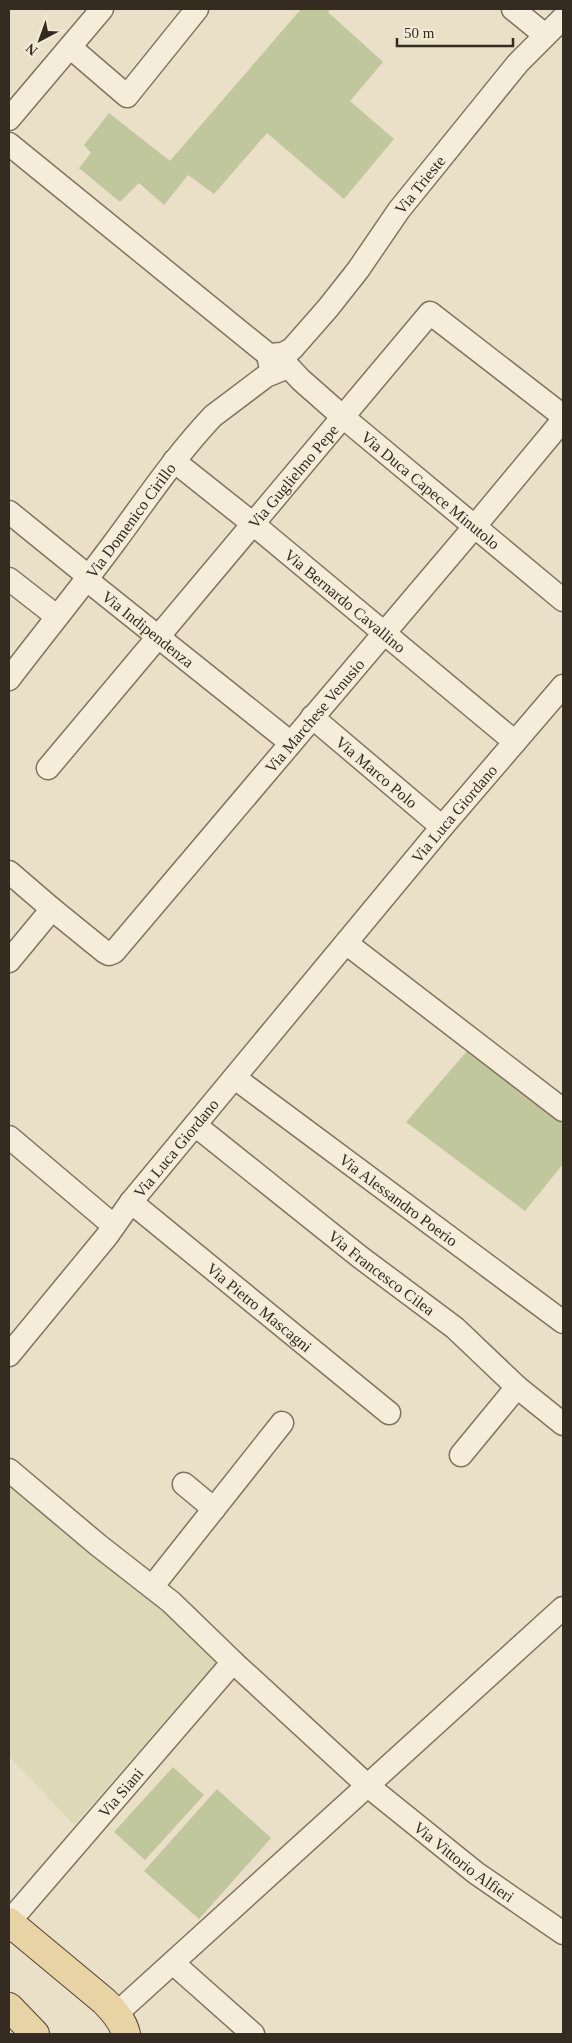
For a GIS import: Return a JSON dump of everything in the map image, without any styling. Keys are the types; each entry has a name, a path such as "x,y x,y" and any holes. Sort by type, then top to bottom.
{"main road":[{"path":"9,1922 104,2002 121,2024"},
{"path":"9,2007 35,2034"}],"street":[{"path":"9,119 102,9"},
{"path":"70,47 127,96 197,9"},
{"path":"513,9 546,35"},
{"name":"Via Trieste","path":"279,367 358,270 399,210 518,62 563,18"},
{"path":"9,144 279,367"},
{"name":"Via Guglielmo Pepe","path":"48,768 252,523 431,313 563,416"},
{"name":"Via Duca Capece Minutolo","path":"279,367 476,526 563,600"},
{"name":"Via Domenico Cirillo","path":"9,678 88,578 174,461 212,416 279,367"},
{"name":"Via Marchese Venusio","path":"52,909 105,952 112,953 476,526 563,420"},
{"name":"Via Bernardo Cavallino","path":"174,461 385,632 515,742"},
{"name":"Via Indipendenza","path":"9,512 83,572 92,584 291,743"},
{"path":"9,579 54,615"},
{"name":"Via Luca Giordano","path":"9,1355 114,1226 131,1202 442,827 563,686"},
{"name":"Via Marco Polo","path":"312,717 442,827"},
{"path":"9,872 52,909 9,961"},
{"path":"346,943 563,1110"},
{"name":"Via Alessandro Poerio","path":"235,1078 563,1322"},
{"name":"Via Francesco Cilea","path":"195,1125 360,1257 455,1328 517,1387 563,1424"},
{"path":"9,1137 114,1226"},
{"name":"Via Pietro Mascagni","path":"131,1202 389,1413"},
{"path":"461,1455 517,1387"},
{"path":"152,1587 282,1423"},
{"name":"Via Vittorio Alfieri","path":"9,1470 98,1545 171,1602 233,1662 368,1786 476,1873 563,1933"},
{"path":"184,1484 214,1509"},
{"path":"121,2024 368,1786 563,1608"},
{"name":"Via Siani","path":"9,1922 233,1662"},
{"path":"182,1971 253,2034"}],"shaded area":[{"path":"9,1486 166,1611 218,1660 74,1825 9,1756"}],"green space":[{"path":"301,9 330,9 328,12 383,62 350,101 394,139 344,199 267,133 214,194 188,175 164,205 139,183 120,202 79,168 91,153 84,145 109,113 170,161"},
{"path":"467,1051 563,1124 563,1164 525,1211 406,1122"},
{"path":"173,1767 204,1795 145,1860 114,1832"},
{"path":"217,1789 271,1838 199,1919 144,1871"}]}
